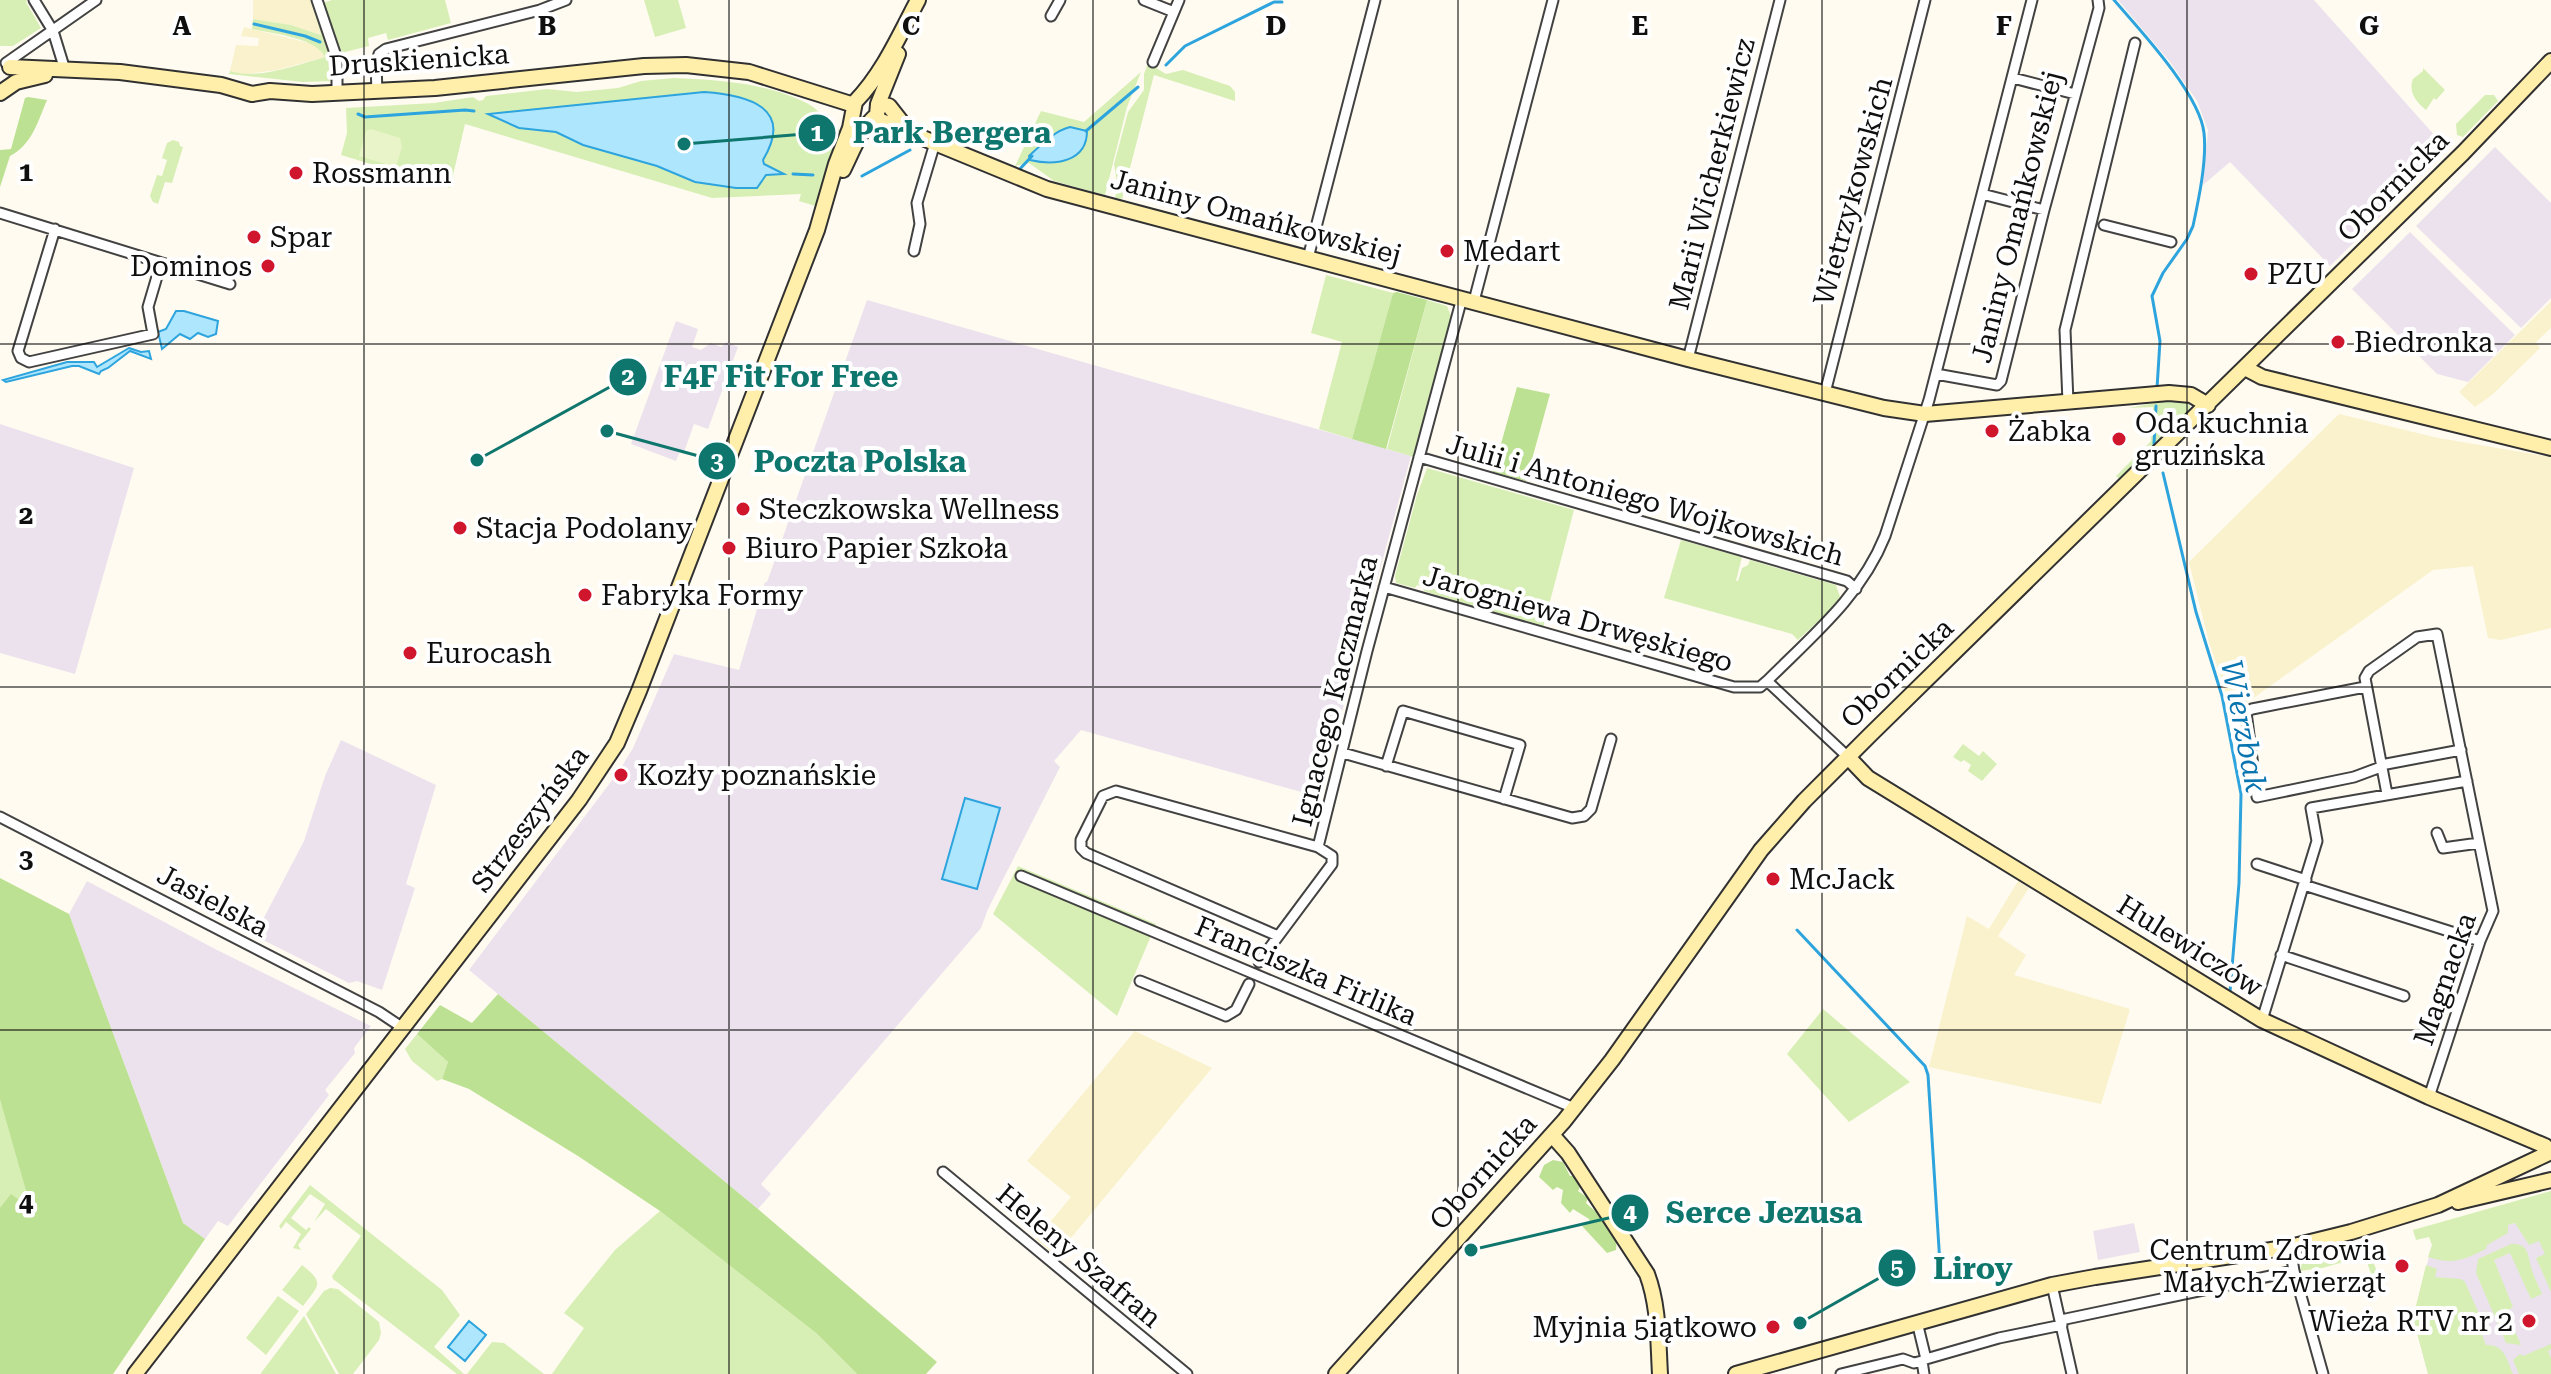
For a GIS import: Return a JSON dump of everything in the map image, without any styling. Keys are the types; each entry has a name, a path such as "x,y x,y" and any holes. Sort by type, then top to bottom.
{"street":[{"path":"34,0 53,31 65,70"},
{"path":"5,89 13,80 5,64 96,0"},
{"path":"317,0 337,59 337,94"},
{"path":"377,92 376,65 379,54 386,49 540,10 566,0"},
{"name":"Strzeszyńska","path":"823,214 857,104 877,77 918,0"},
{"name":"Strzeszyńska","path":"135,1374 594,780 617,743 823,214 859,136 874,114 918,0"},
{"path":"1051,16 1060,0"},
{"path":"1144,0 1174,12"},
{"path":"1153,62 1179,0"},
{"path":"1308,258 1375,0"},
{"name":"Ignacego Kaczmarka","path":"1278,936 1086,853 1081,848 1081,840 1103,796 1116,791 1318,847 1419,457 1468,300 1553,0"},
{"name":"Marii Wicherkiewicz","path":"1688,359 1780,0"},
{"name":"Wietrzykowskich","path":"1825,393 1925,0"},
{"name":"Janiny Omańkowskiej","path":"1925,414 2032,0"},
{"name":"Janiny Omańkowskiej","path":"1936,374 1985,384 1997,385 2001,381 2099,8 2098,0"},
{"path":"2068,402 2065,330 2135,43"},
{"name":"Obornicka","path":"1336,1374 1574,1108 1777,830 2463,153 2551,61"},
{"name":"Druskienicka","path":"5,64 120,72 221,85 252,94 270,91 377,92 653,65 686,65 749,72 857,104"},
{"name":"Druskienicka","path":"5,89 65,70"},
{"path":"2013,78 2075,94"},
{"path":"872,97 874,114 860,119 857,104 872,97"},
{"name":"Janiny Omańkowskiej","path":"874,114 889,106 907,130 1047,189 1884,408 1925,414 2181,393 2197,397 2208,405"},
{"path":"914,251 920,224 917,203 935,143"},
{"path":"1982,194 2044,210"},
{"path":"0,213 230,284"},
{"path":"2104,225 2171,242"},
{"path":"55,229 18,351 21,358 29,362 153,334 148,307 161,263"},
{"path":"2245,368 2262,377 2551,448"},
{"path":"1764,684 1847,601 1877,555 1925,414"},
{"name":"Julii i Antoniego Wojkowskich","path":"1419,457 1847,581 1856,589"},
{"name":"Jarogniewa Drwęskiego","path":"1384,587 1734,687 1764,684 1848,757"},
{"name":"Magnacka","path":"2365,687 2369,671 2417,637 2437,634 2493,911 2480,941 2429,1097"},
{"path":"2387,794 2381,766 2365,687 2246,712 2257,797 2354,777 2381,766 2461,750"},
{"path":"1386,766 1403,711 1520,745 1504,799"},
{"path":"1343,753 1572,818 1584,816 1591,809 1611,739"},
{"name":"Hulewiczów","path":"1848,757 1868,778 2262,1020 2551,1152"},
{"path":"2262,1020 2317,841 2311,808 2467,781"},
{"name":"Jasielska","path":"0,817 226,931 379,1012 403,1028"},
{"path":"2437,833 2443,848 2479,843"},
{"name":"Franciszka Firlika","path":"1259,962 1332,864 1332,856 1318,847"},
{"path":"2257,864 2480,941"},
{"name":"Franciszka Firlika","path":"1021,876 1574,1108"},
{"path":"2281,955 2404,996"},
{"name":"Franciszka Firlika","path":"1140,981 1226,1016 1236,1010 1249,984"},
{"path":"1552,1135 1578,1168 1647,1274 1654,1294 1660,1374"},
{"path":"2518,1167 2529,1153 2527,1139"},
{"path":"2438,1205 2551,1152"},
{"name":"Heleny Szafran","path":"943,1172 1187,1374"},
{"path":"1737,1374 2052,1285 2290,1247 2438,1205 2551,1180"},
{"path":"2290,1247 2323,1374"},
{"path":"1841,1374 1903,1359 1914,1363 2061,1322 2294,1271"},
{"path":"2052,1285 2072,1374"},
{"path":"1917,1322 1924,1374"}],"shaded area":[{"path":"253,0 311,0 321,35 291,25 253,19"},
{"path":"2118,0 2314,0 2445,147 2444,154 2330,266 2230,162 2203,185 2208,130 2197,101 2170,62"},
{"path":"244,27 313,44 322,50 325,57 277,70 232,73 236,45 258,46 259,38 241,36"},
{"path":"2495,147 2551,203 2551,298 2521,328 2416,226"},
{"path":"2410,232 2515,335 2468,382 2437,374 2352,289"},
{"path":"867,300 1411,456 1354,658 1356,660 1319,797 1081,730 1054,761 1060,767 981,928 761,1184 771,1194 758,1209 469,970 619,771 633,748 674,654 739,670 765,582"},
{"path":"2551,301 2551,328 2536,342 2540,348 2492,395 2475,407 2459,392"},
{"path":"676,321 698,329 692,347 701,350 711,343 721,347 727,342 738,347 708,429 694,424 684,452 680,451 676,461 631,444"},
{"path":"2339,414 2438,438 2551,457 2551,628 2501,640 2488,638 2473,566 2433,570 2231,714 2189,562"},
{"path":"0,424 134,468 75,674 0,653"},
{"path":"341,740 436,785 406,884 415,888 382,990 357,981 349,983 247,932 252,923 259,927 304,841 325,776"},
{"path":"87,881 371,1026 354,1048 355,1053 325,1090 329,1095 228,1226 218,1221 205,1239 183,1223 69,914"},
{"path":"2018,881 2029,888 1998,936 2026,955 2014,975 2130,1009 2101,1104 1929,1067 1967,916 1989,929"},
{"path":"1135,1031 1212,1068 1056,1256 1036,1239 1071,1197 1027,1161"},
{"path":"2551,1216 2551,1374 2428,1374 2413,1318 2432,1245"},
{"path":"2134,1223 2140,1252 2098,1260 2093,1231"}],"green space":[{"path":"0,0 27,0 41,28 13,46 0,46"},
{"path":"311,0 314,0 332,56 332,81 303,82 229,74 230,71 266,73 325,57 313,45 303,41 252,29 253,19 291,25 321,35"},
{"path":"332,0 445,0 451,23 388,40 386,33 368,38 369,46 341,53 323,3"},
{"path":"644,0 678,0 686,28 655,37"},
{"path":"1148,63 1166,74 1183,70 1230,86 1235,92 1235,101 1154,75 1122,199 1115,198 1118,188 1114,164 1128,112 1144,90"},
{"path":"2423,68 2445,90 2436,100 2434,98 2426,110 2412,92 2413,79"},
{"path":"1141,72 1127,107 1105,195 1054,181 1029,163 1015,166 1041,111 1084,122"},
{"path":"674,78 726,82 778,92 810,105 839,129 843,133 815,206 799,201 801,194 712,198 465,124 450,188 341,155 347,133 346,108 434,103 473,97 479,101 486,96 547,89 577,92"},
{"path":"2485,95 2494,95 2498,101 2463,137 2457,135 2456,124"},
{"path":"25,98 47,100 29,139 10,156 0,187 0,150 11,149"},
{"path":"371,129 400,138 402,147 396,167 359,156 366,131"},
{"path":"173,140 183,147 172,183 165,182 158,204 150,196 157,175 162,176 167,160 162,158 167,143"},
{"path":"1326,275 1393,293 1352,439 1319,429 1342,342 1311,333"},
{"path":"1393,293 1427,300 1386,449 1352,439"},
{"path":"1427,300 1447,306 1451,316 1414,457 1387,449"},
{"path":"1517,387 1550,394 1526,481 1493,472"},
{"path":"2173,400 2189,403 2186,416 2120,480 2116,476 2151,441 2153,407 2128,408"},
{"path":"1427,468 1574,510 1543,628 1424,591 1417,585 1415,588 1396,583 1395,576"},
{"path":"1681,540 1742,557 1736,581 1750,560 1836,585 1841,600 1798,640 1792,634 1664,598"},
{"path":"1963,744 1979,756 1983,751 1997,764 1982,781 1968,771 1971,765 1953,757"},
{"path":"1018,866 1156,924 1117,1016 993,914"},
{"path":"0,878 69,914 183,1223 205,1239 113,1374 0,1374 0,1208 11,1194 23,1203 29,1201 0,1099"},
{"path":"498,994 937,1362 926,1374 857,1374 816,1333 660,1211 469,1089 442,1079 448,1062 417,1034 440,1005 472,1023"},
{"path":"1823,1009 1910,1082 1849,1122 1787,1054"},
{"path":"0,1021 55,1210 0,1246"},
{"path":"417,1034 448,1062 442,1079 437,1081 412,1061 405,1049"},
{"path":"1553,1160 1563,1162 1570,1176 1576,1176 1581,1185 1578,1191 1588,1198 1586,1203 1612,1229 1616,1250 1607,1253 1582,1226 1590,1223 1589,1219 1573,1209 1570,1213 1561,1203 1563,1190 1557,1187 1553,1190 1539,1177 1544,1165"},
{"path":"310,1185 442,1290 460,1315 434,1347 464,1374 457,1374 333,1279 332,1276 361,1236 326,1209 314,1222 325,1204 310,1194 291,1218 306,1230 311,1229 298,1245 301,1250 293,1248 301,1234 286,1222 281,1229 279,1226"},
{"path":"2551,1191 2551,1292 2536,1258 2545,1254 2539,1241 2529,1245 2515,1223 2508,1225 2508,1233 2487,1245 2486,1249 2458,1260 2428,1257 2432,1245 2429,1237 2416,1240 2413,1230"},
{"path":"660,1211 816,1333 857,1374 552,1374 584,1328 564,1313 615,1250"},
{"path":"2511,1244 2521,1245 2526,1250 2542,1294 2531,1299 2510,1253 2494,1260 2513,1307 2506,1311 2521,1345 2506,1343 2476,1273 2478,1259"},
{"path":"2364,1245 2368,1248 2384,1290 2378,1290 2378,1295 2365,1256 2300,1271 2302,1263"},
{"path":"302,1265 317,1280 316,1289 303,1306 282,1290"},
{"path":"2426,1265 2437,1269 2435,1277 2465,1282 2479,1314 2486,1311 2489,1320 2488,1331 2482,1335 2486,1345 2501,1350 2513,1374 2428,1374 2413,1318"},
{"path":"330,1288 338,1289 379,1322 379,1340 353,1374 339,1374 306,1314"},
{"path":"278,1296 299,1311 266,1355 246,1338"},
{"path":"304,1316 336,1374 261,1374 261,1373"},
{"path":"492,1342 504,1343 544,1374 467,1374"},
{"path":"2551,1344 2548,1351 2551,1374 2519,1374 2513,1360 2520,1354 2523,1356"}],"water":[{"path":"704,92 736,96 762,107 770,116 773,127 764,164 784,174 766,175 757,188 695,182 657,166 583,145 556,132 519,128 488,114"},
{"path":"1070,127 1087,131 1086,141 1076,155 1059,162 1030,160 1029,156 1048,139"},
{"path":"176,311 218,321 216,334 208,337 198,333 190,339 180,334 162,349 158,332 166,329"},
{"path":"129,348 149,351 151,359 130,351 99,374 72,366 6,382 3,380 67,362 94,362 97,367"},
{"path":"965,798 1000,808 977,889 942,879"},
{"path":"469,1321 486,1335 465,1361 448,1347"}],"waterway":[{"name":"Wierzbak","path":"2114,0 2181,82 2200,117 2204,133 2203,167 2193,226 2152,296 2160,341 2157,388"},
{"name":"Wierzbak","path":"1166,65 1185,46 1274,2 1282,2"},
{"name":"Wierzbak","path":"254,24 320,42"},
{"name":"Wierzbak","path":"1086,131 1138,87"},
{"name":"Wierzbak","path":"358,114 365,117 474,111"},
{"name":"Wierzbak","path":"862,176 910,150"},
{"name":"Wierzbak","path":"1018,171 1032,156"},
{"name":"Wierzbak","path":"793,174 813,175"},
{"name":"Wierzbak","path":"2154,444 2156,406"},
{"name":"Wierzbak","path":"2163,473 2196,612 2222,696 2241,794 2239,883 2230,992"},
{"path":"1797,930 1925,1066 1941,1280"}],"place":[{"name":"Park Bergera","path":"684,144"},
{"name":"Rossmann","path":"296,173"},
{"name":"Spar","path":"254,237"},
{"name":"Medart","path":"1447,251"},
{"name":"Dominos","path":"268,266"},
{"name":"PZU","path":"2251,274"},
{"name":"Biedronka","path":"2338,342"},
{"name":"Poczta Polska","path":"607,431"},
{"name":"Żabka","path":"1992,431"},
{"name":"Oda kuchnia gruzińska","path":"2119,439"},
{"name":"F4F Fit For Free","path":"477,460"},
{"name":"Steczkowska Wellness","path":"743,509"},
{"name":"Stacja Podolany","path":"460,528"},
{"name":"Biuro Papier Szkoła","path":"729,548"},
{"name":"Fabryka Formy","path":"585,595"},
{"name":"Eurocash","path":"410,653"},
{"name":"Kozły poznańskie","path":"621,775"},
{"name":"McJack","path":"1773,879"},
{"name":"Serce Jezusa","path":"1471,1250"},
{"name":"Centrum Zdrowia Małych Zwierząt","path":"2402,1266"},
{"name":"Wieża RTV nr 2","path":"2529,1321"},
{"name":"Liroy","path":"1800,1323"},
{"name":"Myjnia 5iątkowo","path":"1773,1327"}]}
